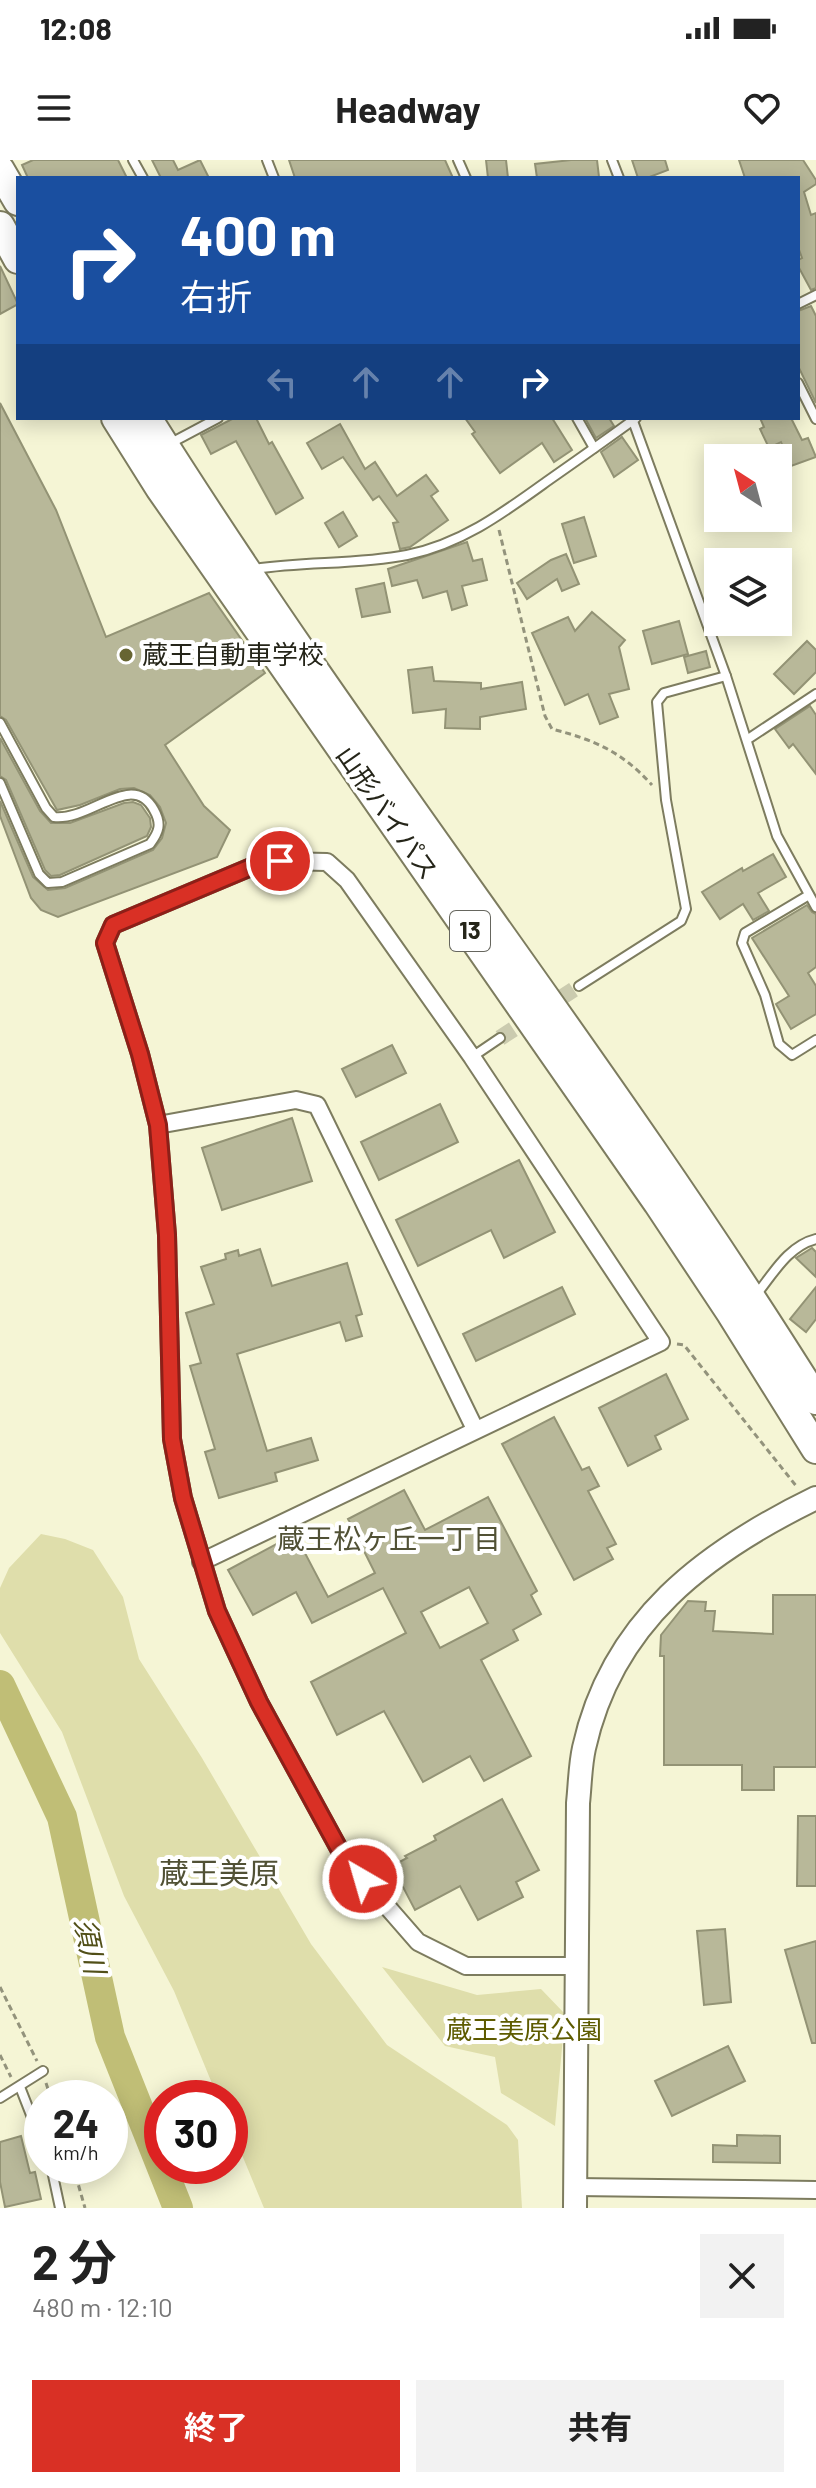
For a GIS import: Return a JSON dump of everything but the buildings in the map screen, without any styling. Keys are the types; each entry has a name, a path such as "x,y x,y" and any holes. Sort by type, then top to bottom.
{"highway":[{"path":"0,170 16,198"},
{"path":"0,226 16,255"},
{"name":"山形バイパス","path":"117,420 160,488 658,1203 816,1449"},
{"name":"山形バイパス","path":"148,420 445,858 691,1206 816,1400"}],"street":[{"path":"201,1562 661,1342 472,1057 347,880 327,862 280,861 256,865 113,925 105,943 140,1054 158,1125 167,1235 172,1439 183,1498 201,1562 217,1611 259,1702 343,1856 418,1942 466,1966 578,1966"},
{"path":"158,1125 296,1100 317,1105 475,1429"},
{"path":"812,1503 724,1549 683,1580 652,1611 622,1656 598,1703 583,1749 578,1803 575,2198 816,2190"}],"lane":[{"path":"800,387 816,419"},
{"path":"165,447 214,420"},
{"path":"578,420 594,448"},
{"path":"247,570 293,563 343,563 407,555 455,541 496,518 634,420"},
{"path":"635,420 748,739 777,836 816,907"},
{"path":"579,986 681,921 686,909 666,800 657,702 664,693 726,676"},
{"path":"748,739 816,694"},
{"path":"0,723 46,808 54,817 76,816 126,794 139,794 150,802 158,818 159,832 150,844 62,882 48,883 39,874 0,783"},
{"path":"809,895 745,933 742,943 765,995 779,1044 792,1055 816,1040"},
{"path":"472,1057 500,1038"},
{"path":"753,1299 786,1257 804,1242 816,1239"},
{"path":"0,2098 43,2071"},
{"path":"19,2088 24,2100"},
{"path":"55,2184 60,2208"}],"path":[{"path":"496,518 545,716 552,729 603,745 624,758 666,800"},
{"path":"661,1342 684,1345 812,1503"},
{"path":"0,1987 46,2080"},
{"path":"0,2055 19,2088"},
{"path":"78,2184 85,2208"}],"green space":[{"path":"41,1534 93,1550 123,1597 139,1659 202,1758 311,1944 387,2045 507,2125 518,2140 522,2208 264,2208 248,2169 248,2080 211,2080 174,1991 124,1896 62,1732 0,1633 0,1588 9,1568"},
{"name":"蔵王美原公園","path":"382,1967 477,1995 541,1989 565,2014 555,2126 501,2093 495,2057 445,2046"}],"waterway":[{"name":"須川","path":"0,1685 62,1817 110,2037 178,2208"}],"tunnel":[{"path":"500,1038 579,986"}],"place":[{"name":"蔵王自動車学校","path":"126,655"}],"district":[{"name":"蔵王松ヶ丘一丁目","path":"389,1539"},
{"name":"蔵王美原","path":"219,1874"}],"route":[{"path":"280,861 256,865 113,925 105,943 140,1054 158,1125 167,1235 172,1439 183,1498 217,1611 259,1702 343,1856 363,1879"}]}
